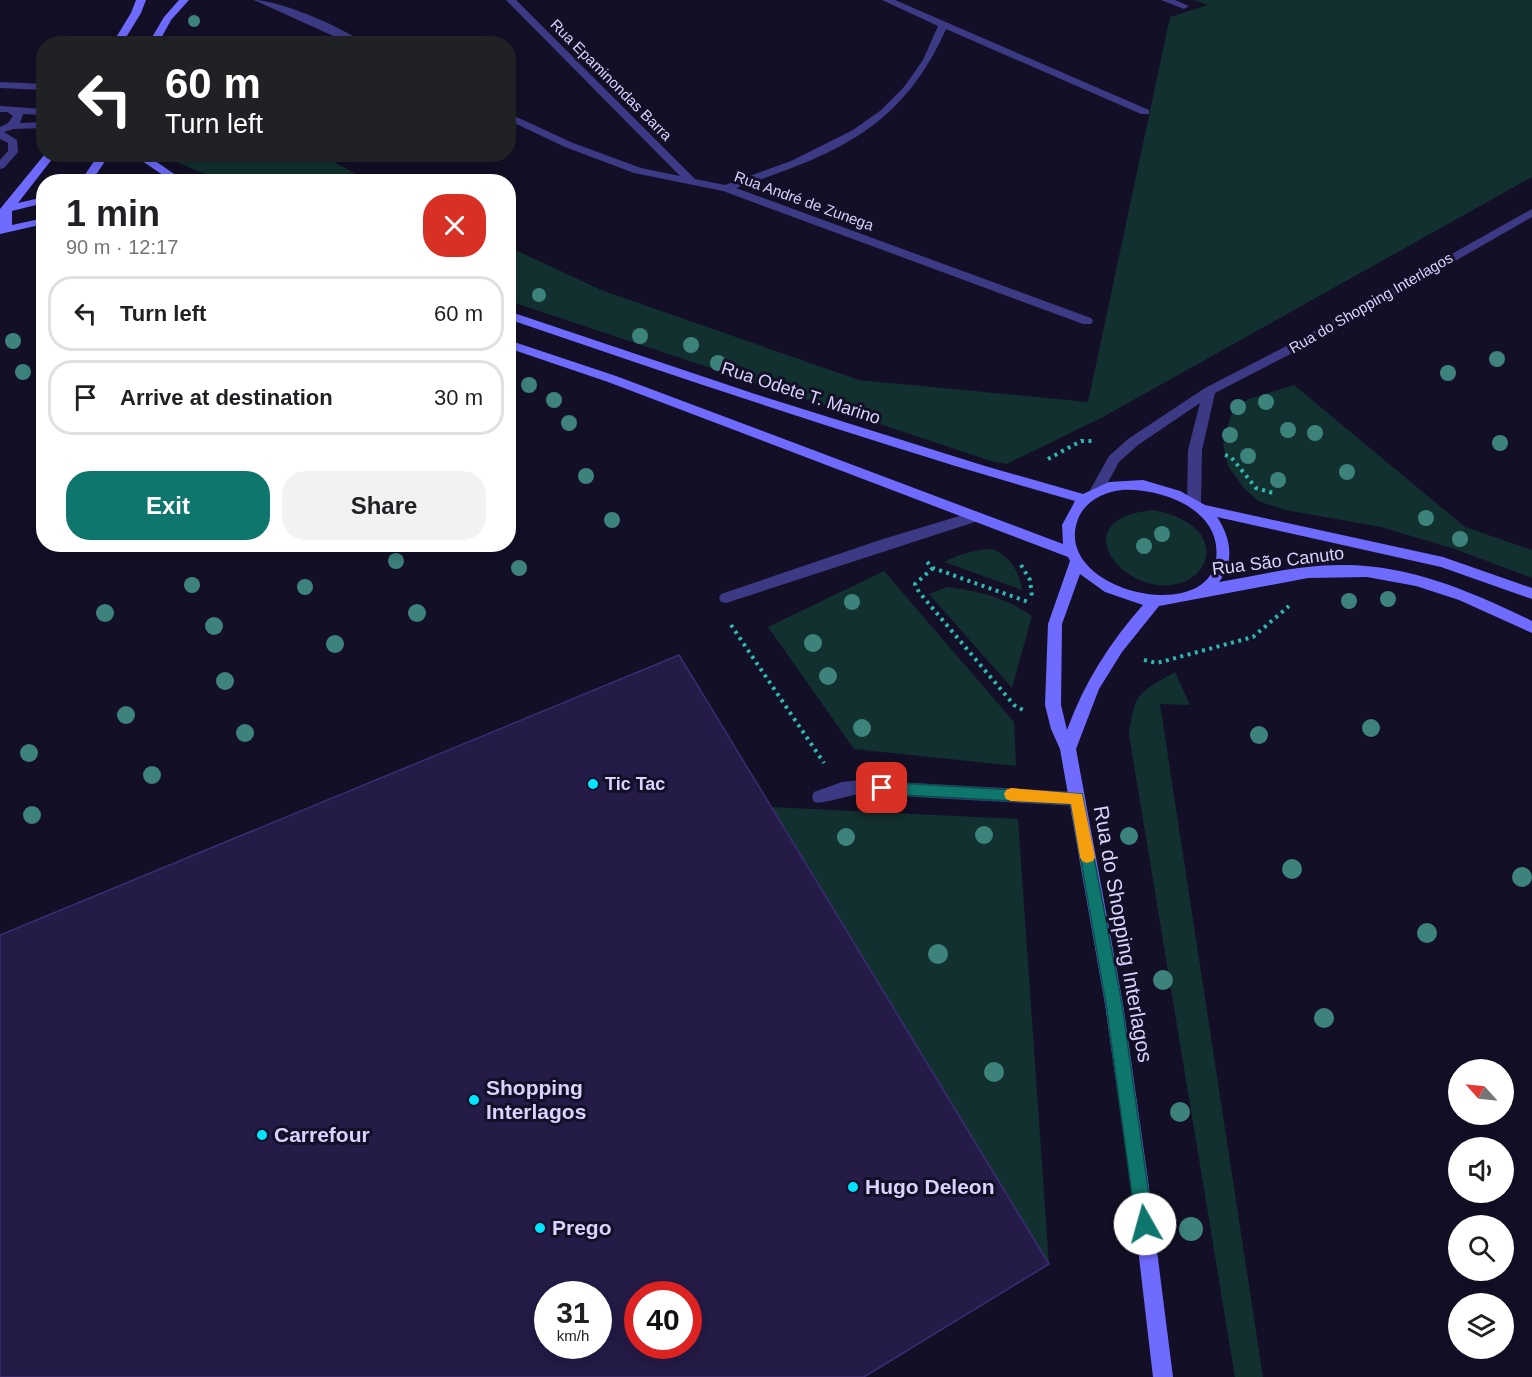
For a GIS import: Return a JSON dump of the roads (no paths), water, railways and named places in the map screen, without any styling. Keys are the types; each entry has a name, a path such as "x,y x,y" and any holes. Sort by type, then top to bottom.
{"street":[{"path":"122,36 141,0"},
{"path":"158,36 184,0"},
{"path":"259,0 344,36"},
{"name":"Rua Epaminondas Barra","path":"511,0 690,180"},
{"path":"886,0 1145,112"},
{"path":"1166,0 1184,6"},
{"path":"726,188 817,153 848,139 871,125 909,85 937,42 944,24"},
{"path":"0,85 36,87"},
{"path":"0,109 36,112"},
{"path":"0,166 14,152 13,142 0,132 12,126 17,120 18,115 15,111"},
{"name":"Rua André de Zunega","path":"516,120 569,145 638,171 726,188 1087,321"},
{"path":"12,126 36,125"},
{"path":"36,223 3,230 4,210 44,162"},
{"path":"150,162 168,174"},
{"path":"4,210 36,202"},
{"name":"Rua do Shopping Interlagos","path":"1091,495 1114,459 1133,442 1209,391 1304,342 1532,212"},
{"name":"Rua Odete T. Marino","path":"516,318 751,397 1015,479 1091,495"},
{"path":"516,347 612,379 976,516 1074,557"},
{"path":"1198,506 1195,450 1202,411 1209,391"},
{"path":"1143,485 1171,491 1198,506 1214,521 1224,540 1224,560 1216,577 1200,591 1179,599 1155,601 1122,595 1093,579 1074,557 1067,540 1068,522 1076,507 1091,495 1115,486 1143,485"},
{"name":"Rua São Canuto","path":"1198,506 1443,562 1532,594"},
{"path":"726,598 885,543 976,516"},
{"name":"Rua do Shopping Interlagos","path":"1074,557 1055,624 1053,705 1059,729 1068,749 1114,1004 1139,1180 1163,1377"},
{"name":"Rua São Canuto","path":"1200,591 1341,570 1377,572 1420,582 1464,597 1532,627"},
{"path":"1068,749 1086,700 1114,653 1155,601"},
{"path":"820,797 842,789 860,787 1077,799"}],"place":[{"name":"Tic Tac","path":"593,784"},
{"name":"Shopping Interlagos","path":"474,1100"},
{"name":"Carrefour","path":"262,1135"},
{"name":"Hugo Deleon","path":"853,1187"},
{"name":"Prego","path":"540,1228"}]}
